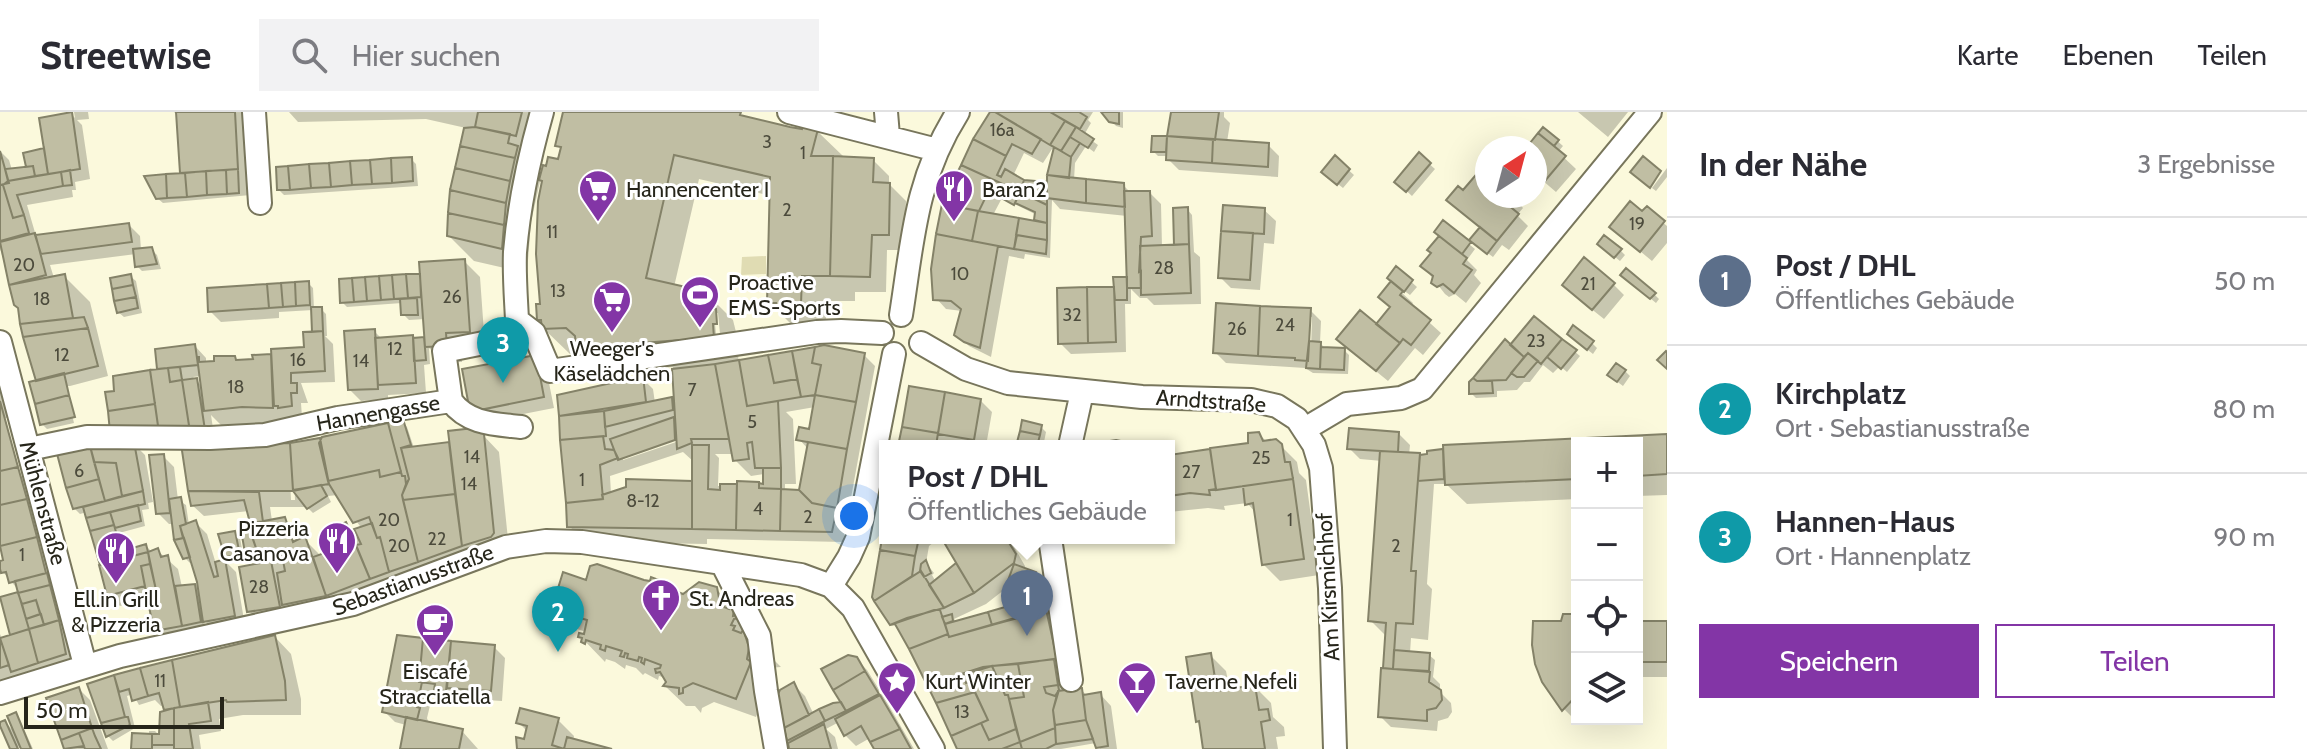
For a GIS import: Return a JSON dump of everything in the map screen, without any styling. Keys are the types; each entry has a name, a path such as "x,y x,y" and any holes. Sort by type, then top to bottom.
{"street":[{"path":"254,112 260,203"},
{"path":"542,112 526,172 515,255 517,320 534,333 550,371 817,332 882,333"},
{"path":"789,112 937,150"},
{"path":"886,112 888,136"},
{"path":"901,315 918,204 937,150 958,112"},
{"path":"1305,429 1347,404 1406,397 1422,389 1650,112"},
{"path":"901,315 916,320 923,335 913,353 900,356 884,345 882,333 888,321 901,315"},
{"name":"Hannengasse","path":"29,449 100,436 210,438 265,435 338,418 451,401 444,351 534,333"},
{"name":"Mühlenstraße","path":"0,342 85,665"},
{"name":"Arndtstraße","path":"921,343 966,369 992,379 1082,392 1260,401 1283,409 1305,429"},
{"path":"894,354 858,537 831,586 848,602 862,622 933,749"},
{"path":"1071,440 1082,392"},
{"path":"451,401 459,412 484,424 521,427"},
{"name":"Am Kirsmichhof","path":"1305,429 1321,468 1330,588 1335,749"},
{"name":"Sebastianusstraße","path":"0,693 153,647 330,610 518,544 582,542 809,576 831,586"},
{"path":"1051,544 1071,680"},
{"path":"722,563 759,636 776,749"}],"shaded area":[{"path":"766,256 766,274 741,275 742,257"}],"building":[{"path":"72,112 80,169 48,174 39,118"},
{"path":"176,112 235,112 238,169 180,173"},
{"path":"478,112 522,112 516,136 475,127"},
{"name":"Hannencenter I","path":"563,112 741,112 740,115 790,127 802,129 803,125 818,129 811,156 833,156 830,276 802,276 801,304 792,304 791,308 767,303 770,177 674,155 646,278 708,292 712,309 716,309 714,338 681,344 680,340 576,348 575,336 566,328 542,329 541,320 537,320 536,304 540,304 536,254 542,181 539,180 548,157 558,159 561,147 555,146"},
{"path":"990,112 1041,139 1032,154 1012,144 1006,156 973,139"},
{"path":"995,112 1050,112 1065,121 1050,145"},
{"path":"1050,112 1079,112 1087,117 1080,129"},
{"path":"1101,112 1119,112 1119,124 1109,122"},
{"path":"1171,112 1219,112 1215,140 1167,136"},
{"path":"1065,121 1076,127 1061,151 1050,145"},
{"path":"475,127 510,134 508,143 518,146 515,158 460,146 464,128"},
{"path":"1076,127 1094,139 1088,148 1070,137"},
{"path":"1543,127 1559,140 1554,146 1547,140 1547,136 1538,133"},
{"path":"1152,136 1167,136 1166,152 1151,152"},
{"path":"1167,136 1213,139 1212,163 1166,160"},
{"path":"1070,137 1080,143 1071,157 1061,151"},
{"path":"973,139 1006,156 997,175 1001,177 1005,169 1024,180 1020,192 961,165"},
{"path":"1213,139 1269,143 1268,167 1212,163"},
{"path":"1547,140 1566,156 1547,178"},
{"path":"460,146 515,158 510,181 455,168"},
{"path":"1054,147 1071,157 1069,178 1047,175"},
{"path":"44,148 48,174 35,176 33,166 26,167 23,153"},
{"path":"0,151 9,183 0,185"},
{"path":"1419,152 1431,163 1406,192 1394,182"},
{"path":"1335,155 1350,169 1337,185 1321,172"},
{"path":"833,156 874,158 873,182 890,183 889,235 872,235 870,277 830,276"},
{"path":"1643,156 1661,171 1650,188 1630,172"},
{"path":"412,157 413,181 392,183 391,158"},
{"path":"391,158 392,183 372,184 370,160"},
{"path":"370,160 372,184 352,185 350,161"},
{"path":"350,161 352,185 331,187 329,163"},
{"path":"329,163 331,187 311,188 309,164"},
{"path":"309,164 311,188 290,190 288,166"},
{"path":"961,165 994,180 979,211 942,204"},
{"path":"33,166 35,176 8,181 5,169"},
{"path":"288,166 290,190 277,190 276,167"},
{"path":"455,168 510,181 506,203 450,190"},
{"path":"238,169 239,193 227,194 226,170"},
{"path":"70,170 72,185 63,186 61,172"},
{"path":"226,170 227,194 207,195 206,171"},
{"path":"206,171 207,195 187,197 185,173"},
{"path":"61,172 63,186 17,195 24,215 13,218 3,185 8,181"},
{"path":"185,173 187,197 167,198 166,174"},
{"path":"166,174 167,198 156,199 144,176"},
{"path":"1047,175 1086,179 1086,203 1047,198"},
{"path":"1475,176 1475,208 1512,208 1519,214 1497,241 1446,200 1458,186 1463,190"},
{"path":"1086,179 1124,183 1125,207 1086,203"},
{"path":"994,180 1020,192 1014,205 989,191"},
{"path":"1024,180 1047,182 1047,205 1020,192"},
{"path":"0,185 3,185 13,218 24,215 29,233 0,241"},
{"path":"450,190 506,203 504,225 448,213"},
{"path":"1124,191 1150,191 1152,236 1141,237 1141,288 1127,288"},
{"path":"1020,192 1047,205 1047,223 1034,220 1035,212 1015,203"},
{"path":"1630,201 1642,211 1647,206 1665,221 1640,252 1609,227"},
{"path":"942,204 978,211 972,241 936,234"},
{"path":"1223,205 1265,208 1264,234 1221,231"},
{"path":"1188,207 1189,244 1174,245 1173,208"},
{"path":"978,211 1019,218 1014,249 972,241"},
{"path":"448,213 504,225 502,249 447,236"},
{"path":"1019,218 1047,223 1047,240 1016,235"},
{"path":"1443,220 1471,242 1462,254 1434,232"},
{"path":"129,223 132,242 41,254 35,235"},
{"path":"1480,227 1497,241 1487,254 1469,240"},
{"path":"1221,231 1253,233 1250,280 1218,278"},
{"path":"35,233 46,275 9,285 0,242"},
{"path":"936,234 998,246 980,348 954,335 961,309 951,301 933,300 931,269"},
{"path":"1017,235 1047,240 1046,254 1014,249"},
{"path":"1604,235 1622,249 1614,258 1597,244"},
{"path":"1439,236 1467,258 1463,264 1472,270 1454,293 1443,284 1437,287 1431,283 1433,276 1420,266 1431,253 1427,250"},
{"path":"1189,244 1191,293 1141,295 1140,246"},
{"path":"152,247 157,264 135,267 133,249"},
{"path":"1584,257 1615,283 1592,310 1562,285"},
{"path":"465,259 470,332 446,333 447,346 425,347 419,262"},
{"path":"1396,266 1413,280 1404,292 1387,278"},
{"path":"1626,268 1656,293 1650,299 1620,275"},
{"path":"65,274 73,318 20,324 18,308 14,305 9,285"},
{"path":"131,274 133,285 112,289 110,278"},
{"path":"406,274 420,274 421,297 408,298"},
{"path":"406,274 408,298 394,299 392,275"},
{"path":"392,275 394,299 381,300 379,276"},
{"path":"379,276 381,300 367,301 365,277"},
{"path":"365,277 367,301 354,302 352,278"},
{"path":"1113,277 1127,277 1127,300 1115,300"},
{"path":"352,278 354,302 340,303 339,279"},
{"path":"309,281 310,305 296,306 295,282"},
{"path":"1391,281 1403,291 1400,295 1431,320 1411,345 1403,339 1400,343 1376,324 1390,307 1378,297"},
{"path":"295,282 296,306 283,307 281,283"},
{"path":"281,283 283,307 269,308 267,284"},
{"path":"267,284 269,308 208,312 207,288"},
{"path":"133,285 136,297 114,301 112,289"},
{"path":"1087,287 1114,287 1116,342 1088,343"},
{"path":"1087,287 1088,343 1058,344 1057,288"},
{"path":"136,297 138,308 117,313 114,301"},
{"path":"417,298 418,315 401,315 400,299"},
{"path":"1216,303 1260,306 1258,356 1213,353"},
{"path":"1260,306 1311,308 1308,361 1258,356"},
{"path":"311,307 322,307 323,331 312,332"},
{"path":"1360,310 1400,343 1376,371 1336,339"},
{"path":"1534,316 1562,339 1541,364 1528,353 1524,357 1510,345"},
{"path":"84,317 88,328 23,337 20,324"},
{"path":"1573,325 1594,341 1587,350 1567,334"},
{"path":"88,328 98,366 36,381 23,337"},
{"path":"375,329 378,389 348,390 344,331"},
{"path":"323,331 325,371 291,373 291,383 297,383 297,393 291,393 292,406 274,406 271,349 304,347 303,332"},
{"path":"413,335 416,383 378,385 375,338"},
{"path":"424,337 426,360 414,361 413,338"},
{"path":"1505,339 1524,357 1506,380 1477,381 1473,378"},
{"path":"1562,339 1577,350 1561,369 1547,357"},
{"path":"1309,341 1321,342 1320,369 1306,368"},
{"path":"195,344 198,365 157,369 155,349"},
{"path":"824,345 865,353 856,402 815,395 821,365 812,363 815,347"},
{"path":"815,347 812,363 821,365 815,395 801,397 792,351"},
{"path":"1321,347 1345,348 1344,370 1320,369"},
{"path":"792,351 797,379 774,383 768,355"},
{"path":"1667,352 1667,369 1657,360"},
{"path":"1528,353 1538,361 1524,377 1517,377 1511,373"},
{"path":"271,354 273,408 204,411 197,357 199,362 214,361 214,356 235,356 236,360"},
{"path":"536,355 544,397 470,412 462,369"},
{"path":"768,355 774,383 797,379 801,397 747,406 739,360"},
{"path":"739,360 747,406 778,401 781,468 755,468 752,442 747,443 749,459 733,461 715,364"},
{"path":"1616,363 1626,370 1617,382 1607,375"},
{"path":"715,364 729,439 691,439 692,443 677,449 672,369"},
{"path":"180,367 182,380 170,382 168,368"},
{"path":"168,368 170,382 182,380 190,432 159,433 150,370"},
{"path":"150,370 155,404 108,411 105,392 114,391 113,376"},
{"path":"64,373 69,395 35,404 29,382"},
{"path":"643,376 646,402 559,416 557,395"},
{"path":"197,378 205,430 190,432 182,380"},
{"path":"1473,378 1492,381 1493,393 1469,394 1469,382"},
{"path":"909,386 945,392 938,433 902,427"},
{"path":"945,392 981,399 974,440 938,434"},
{"path":"69,395 75,417 40,425 35,404"},
{"path":"815,395 856,402 847,449 796,440 799,427 809,429"},
{"path":"672,397 673,410 605,427 604,411"},
{"path":"0,401 18,467 0,471"},
{"path":"155,404 159,433 110,432 108,411"},
{"path":"604,411 606,436 560,440 559,416"},
{"path":"674,417 675,440 618,460 610,439"},
{"path":"403,419 411,445 401,448 409,479 406,484 388,423"},
{"path":"1022,420 1042,425 1040,435 1020,431"},
{"path":"388,423 401,472 380,477 379,470 328,481 319,443 322,437"},
{"path":"902,427 938,433 937,440 899,440"},
{"path":"474,428 484,434 494,533 491,537 462,546 448,431"},
{"path":"1349,428 1399,432 1398,452 1347,449"},
{"path":"1020,431 1040,435 1039,440 1018,440"},
{"path":"1259,432 1263,441 1276,439 1282,444 1285,462 1290,462 1293,479 1216,490 1210,448 1248,443 1248,433"},
{"path":"1667,434 1667,474 1643,476 1643,437 1606,437"},
{"path":"603,436 605,449 614,450 618,458 600,465 603,499 566,503 560,440"},
{"path":"320,438 329,484 293,490 290,443"},
{"path":"1571,439 1571,479 1445,485 1443,445"},
{"path":"89,442 99,479 66,488 56,450"},
{"path":"89,442 134,442 143,491 122,496 116,463 94,462"},
{"path":"449,442 455,494 403,500 409,479 401,448"},
{"path":"808,442 847,449 837,508 812,503 799,490"},
{"path":"290,443 293,491 188,491 181,444"},
{"path":"692,445 709,445 708,489 720,490 720,484 737,484 736,530 692,529"},
{"path":"1210,449 1216,489 1209,490 1210,495 1175,495 1175,454"},
{"path":"1443,449 1444,479 1418,481 1420,455"},
{"path":"1380,451 1420,453 1411,571 1416,571 1413,624 1396,623 1393,669 1383,668 1386,623 1368,621"},
{"path":"164,454 170,513 156,514 149,455"},
{"path":"94,462 116,463 122,496 105,501"},
{"path":"18,467 27,499 0,505 0,471"},
{"path":"763,468 781,468 781,489 759,488 759,483 763,484"},
{"path":"379,470 380,477 401,472 405,476 402,495 418,562 389,572 380,537 377,538 369,517 353,523 328,481"},
{"path":"99,479 105,501 73,509 66,488"},
{"path":"626,479 692,481 692,529 567,527 566,503 603,499 602,495 626,487"},
{"path":"1293,479 1304,559 1262,565 1253,503 1245,505 1243,486"},
{"path":"737,481 759,482 759,488 781,489 780,531 736,530"},
{"path":"321,485 327,496 307,509 293,491"},
{"path":"781,489 799,490 812,503 837,508 832,532 780,531"},
{"path":"143,491 145,504 86,518 83,507"},
{"path":"188,491 259,492 263,522 250,523 244,500 191,506"},
{"path":"455,494 462,546 418,562 403,500"},
{"path":"181,497 186,524 180,526 183,538 174,540 169,499"},
{"path":"27,499 37,537 0,546 0,505"},
{"path":"138,505 141,521 115,528 110,512"},
{"path":"110,512 114,525 90,531 86,518"},
{"path":"285,517 293,542 305,536 326,596 282,605 277,573 285,571 282,555 260,560 248,524"},
{"path":"196,520 214,577 218,576 215,562 225,559 235,616 203,622 197,582 180,526"},
{"path":"346,522 370,579 326,596 313,557 333,550 326,531"},
{"path":"372,523 377,538 380,537 389,572 370,579 356,545 361,544 354,529"},
{"path":"114,525 116,532 110,534 117,560 100,565 90,531"},
{"path":"249,528 257,551 245,553 241,530"},
{"path":"235,531 240,555 225,557 218,534"},
{"path":"37,537 46,573 9,583 6,572 1,573 0,569 0,561 3,560 0,546"},
{"path":"184,538 190,557 183,559 174,540"},
{"path":"146,544 148,552 117,560 119,552"},
{"path":"881,544 918,544 915,556 880,550"},
{"path":"945,544 1010,544 1016,554 1014,563 974,593"},
{"path":"158,548 161,557 168,555 182,626 154,631 146,592 156,590 148,552"},
{"path":"880,550 915,556 912,576 874,601 872,597"},
{"path":"148,552 150,564 141,566 145,586 107,596 99,565"},
{"path":"926,560 931,573 924,577 920,571 921,564"},
{"path":"271,561 280,607 247,612 239,567"},
{"path":"956,563 974,593 944,608 929,585"},
{"path":"150,564 156,590 146,592 141,566"},
{"name":"St. Andreas","path":"597,564 644,580 650,581 651,577 683,594 699,582 717,587 719,598 725,597 725,602 719,605 729,609 731,606 734,608 733,616 739,615 731,625 735,626 733,630 741,633 744,629 747,631 748,644 754,644 754,648 749,648 747,659 751,662 736,699 693,683 679,694 679,688 663,686 666,682 655,669 661,665 645,659 644,664 639,657 638,661 627,658 628,654 625,653 624,657 620,656 622,651 606,646 605,651 600,649 601,645 586,640 585,644 581,642 579,633 584,634 587,620 580,618 572,622 567,618 568,614 552,608 563,572 586,580 590,566"},
{"path":"1014,564 1036,572 1028,594 1006,586"},
{"path":"921,571 944,608 890,625 874,601"},
{"path":"47,573 50,585 18,593 15,581"},
{"path":"195,584 201,622 182,626 175,586"},
{"path":"50,585 59,620 44,625 36,600 22,604 18,593"},
{"path":"18,592 29,629 10,635 0,597"},
{"path":"36,600 40,614 26,619 22,604"},
{"path":"1019,603 1022,617 992,625 988,612"},
{"path":"1046,609 1057,659 983,667 927,685 909,649 948,634 949,637"},
{"path":"940,610 948,634 909,649 895,624 890,625"},
{"path":"988,612 992,625 949,637 945,624"},
{"path":"41,614 44,625 29,629 26,619"},
{"path":"952,614 953,621 945,624 942,617"},
{"path":"1563,614 1571,614 1571,701 1562,711 1542,682 1532,645 1533,621 1561,621"},
{"path":"59,620 66,654 38,663 29,629"},
{"path":"1643,621 1667,621 1667,662 1643,662"},
{"path":"29,629 38,663 11,672 0,638"},
{"path":"275,635 286,700 226,700 180,707 172,660"},
{"path":"397,635 423,638 417,720 382,712"},
{"path":"0,638 9,665 0,668"},
{"path":"423,638 451,641 446,691 434,690 435,684 419,682"},
{"path":"451,641 495,645 491,691 447,688"},
{"path":"1394,650 1430,653 1429,671 1393,669"},
{"path":"1211,653 1217,691 1255,685 1259,710 1268,709 1270,720 1261,722 1265,749 1203,749 1186,657"},
{"path":"848,655 857,657 865,671 833,690 821,669"},
{"path":"1054,659 1058,685 1044,687 1046,693 1055,696 1059,690 1053,710 1055,728 1020,742 1009,699 1024,697 1018,664"},
{"path":"172,660 180,707 164,710 159,693 148,696 140,668"},
{"path":"1018,664 1024,697 1009,699 992,666"},
{"path":"992,666 1005,695 1008,695 1016,729 989,740 981,723 988,720 970,682 966,683 962,675"},
{"path":"140,668 148,696 132,701 129,689 119,692 114,675"},
{"path":"1381,668 1430,672 1429,682 1441,690 1442,700 1436,708 1427,710 1427,721 1378,717"},
{"path":"865,671 879,694 846,711 833,690"},
{"path":"114,675 125,717 101,723 87,684"},
{"path":"962,675 975,692 936,703 927,685"},
{"path":"794,682 809,715 784,728 776,698 780,690"},
{"path":"1058,685 1055,696 1046,693 1044,687"},
{"path":"79,687 92,728 61,740 46,698"},
{"path":"1082,688 1086,720 1055,725 1053,710 1058,691"},
{"path":"975,692 988,720 951,736 936,703"},
{"path":"1101,692 1108,746 1096,748 1086,720 1083,695"},
{"path":"880,695 900,729 870,742 861,726 844,736 835,719"},
{"path":"208,702 211,721 189,724 193,749 174,749 174,708"},
{"path":"841,702 846,711 825,721 819,709"},
{"path":"174,708 174,745 152,745 152,734 159,734 160,712"},
{"path":"520,708 559,718 552,745 564,749 517,749 516,737 524,739 527,726 516,723"},
{"path":"819,709 825,721 787,741 784,728"},
{"path":"16,712 31,749 21,749 7,716"},
{"path":"128,717 130,725 106,737 101,723"},
{"path":"406,717 463,729 459,749 400,749"},
{"path":"5,720 18,749 10,749 0,726 0,722"},
{"path":"1086,720 1093,739 1056,744 1055,725"},
{"path":"981,723 989,740 1016,729 1020,742 1002,749 957,749 951,736"},
{"path":"824,724 831,749 789,749 788,743"},
{"path":"92,728 101,749 85,749 79,733"},
{"path":"1055,728 1056,744 1046,749 1022,749 1020,742"},
{"path":"900,729 911,749 874,749 870,742"},
{"path":"79,733 84,746 64,749 61,740"},
{"path":"132,733 152,734 152,749 131,749"},
{"path":"567,737 612,749 564,749"},
{"path":"1020,742 1022,749 1002,749"}],"place":[{"name":"Hannencenter I","path":"598,223"},
{"name":"Baran2","path":"954,223"},
{"name":"Proactive EMS-Sports","path":"700,329"},
{"name":"Weeger's Käselädchen","path":"612,334"},
{"name":"Hannen-Haus","path":"503,383"},
{"name":"Pizzeria Casanova","path":"337,575"},
{"name":"Ell.in Grill & Pizzeria","path":"116,585"},
{"name":"St. Andreas","path":"661,632"},
{"name":"Post / DHL","path":"1027,636"},
{"name":"Kirchplatz","path":"558,652"},
{"name":"Eiscafé Stracciatella","path":"435,657"},
{"name":"Kurt Winter","path":"897,715"},
{"name":"Taverne Nefeli","path":"1137,715"}]}
